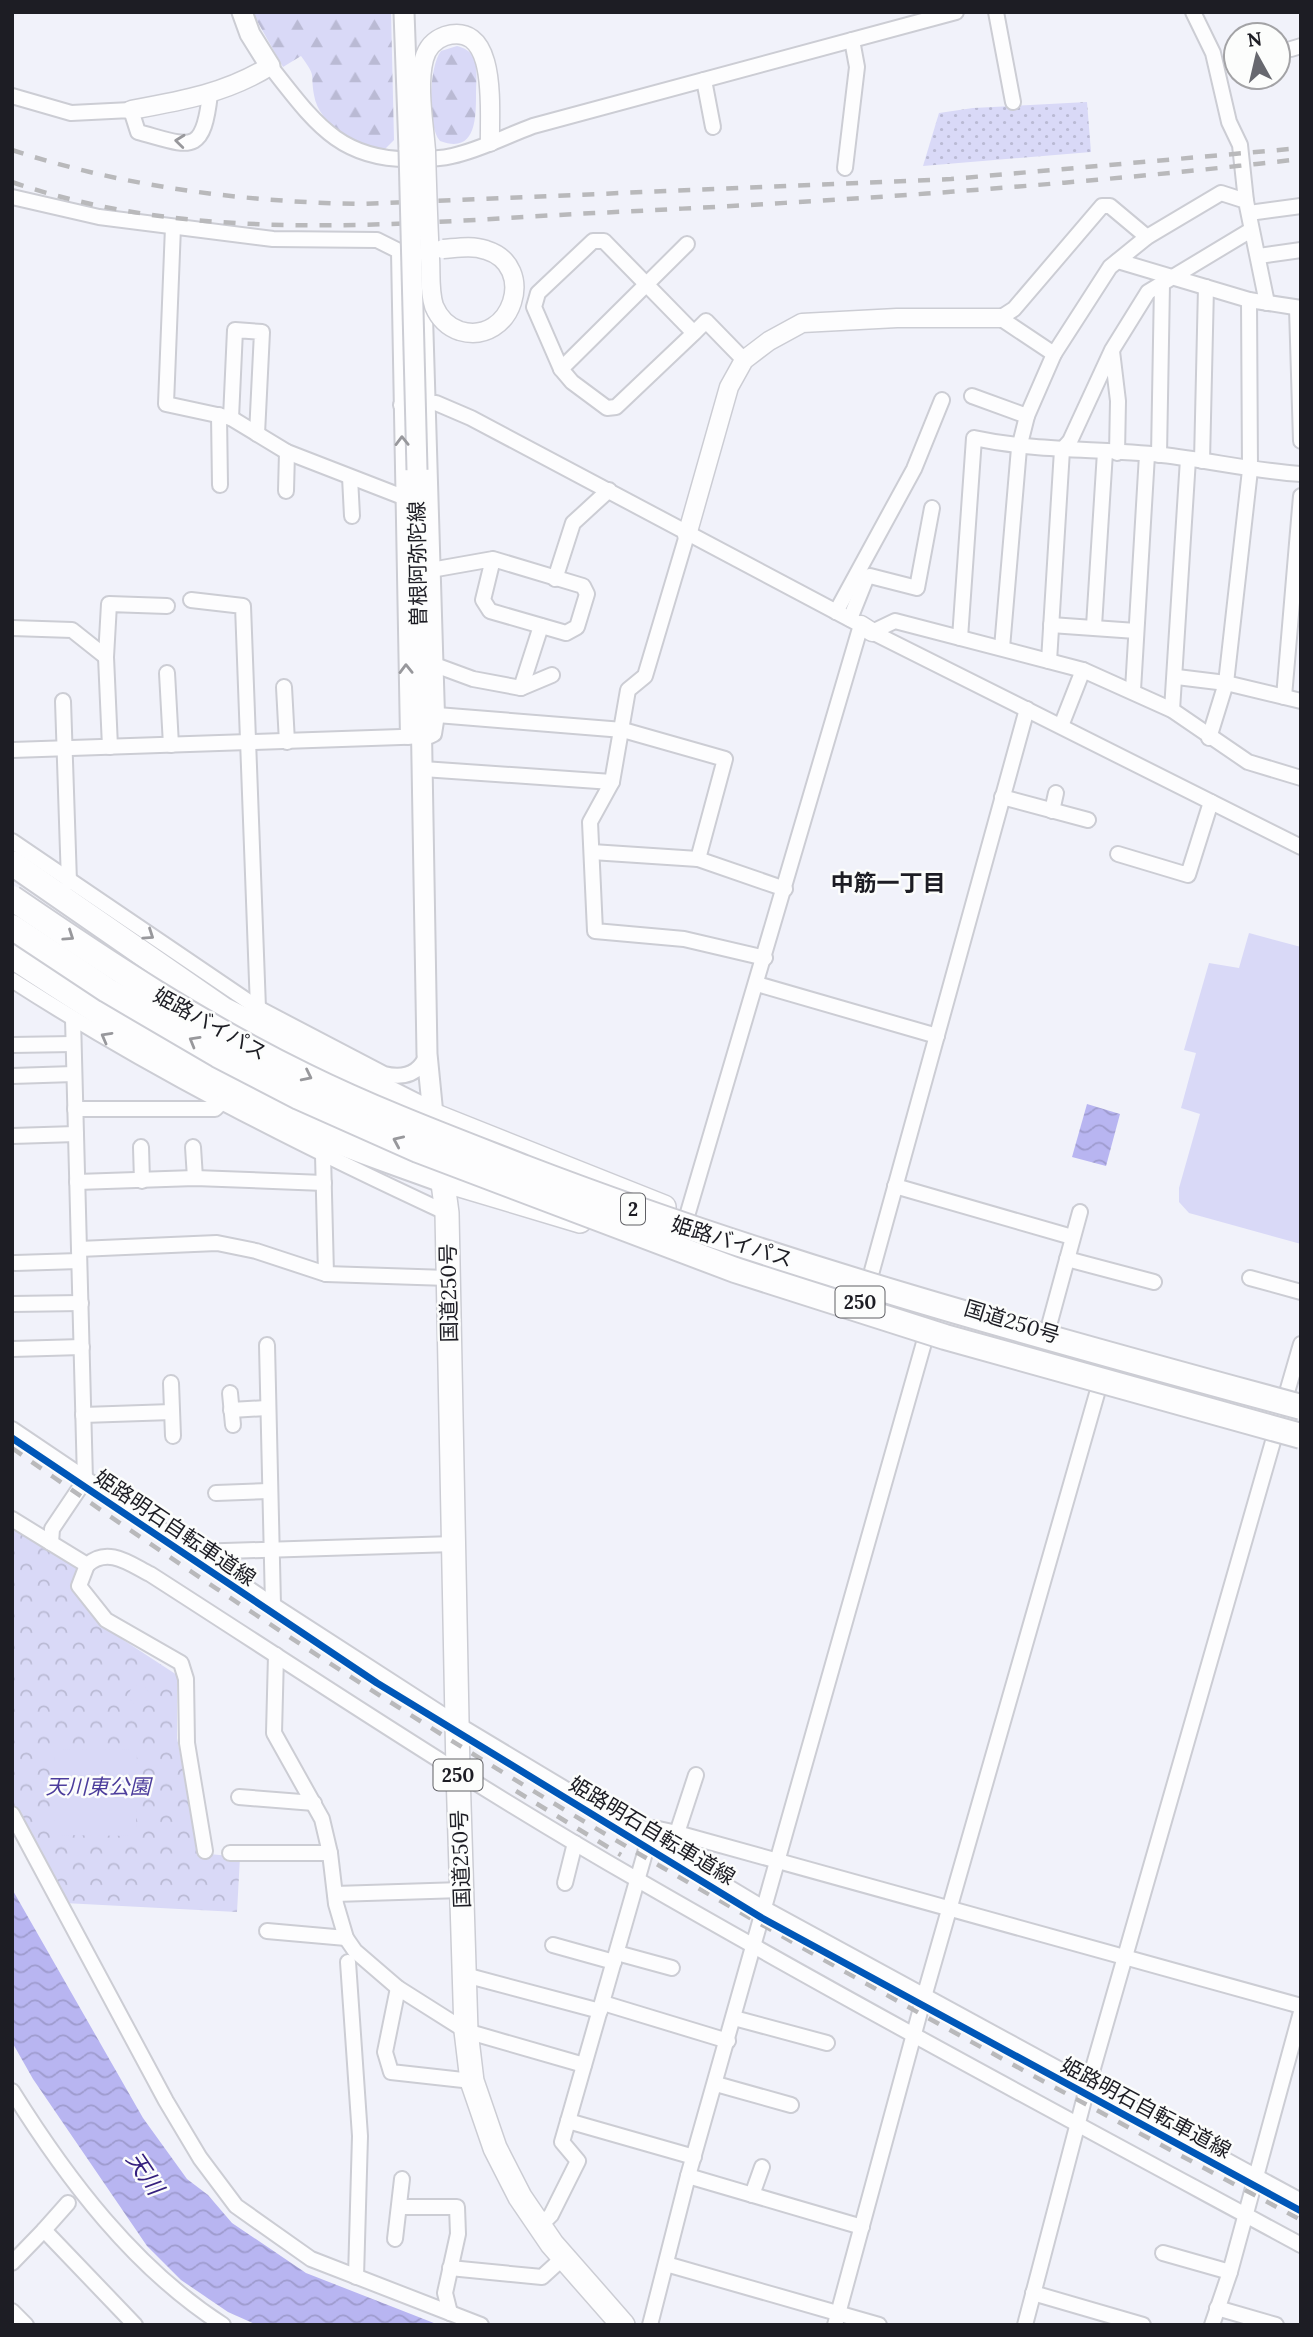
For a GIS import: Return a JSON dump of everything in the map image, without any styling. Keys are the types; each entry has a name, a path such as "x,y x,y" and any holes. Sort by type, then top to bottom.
{"highway":[{"path":"12,863 224,1010 317,1049 381,1081 433,1115"},
{"name":"姫路バイパス","path":"12,898 145,989 227,1035 306,1077 432,1132 656,1218 982,1320 1291,1412"},
{"name":"姫路バイパス","path":"12,927 107,990 218,1055 299,1097 418,1150 735,1270 945,1337 1301,1436"},
{"path":"12,956 229,1087 335,1140 443,1180"},
{"name":"国道250号","path":"433,1115 687,1216 870,1278 1291,1412 1301,1430"},
{"name":"国道250号","path":"433,1115 447,1213 458,1772 466,2031 472,2081 495,2148 540,2226 622,2325"},
{"name":"国道250号","path":"443,1180 528,1208 737,1263 1102,1375 1291,1412"}],"main road":[{"path":"242,12 250,34 271,66"},
{"name":"曽根阿弥陀線","path":"404,12 417,150 415,737 423,769 427,1054 433,1115"}],"street":[{"path":"12,96 71,113 131,110 211,94 236,85 271,66 309,115 326,131 362,154 398,160 435,159 451,157 533,126 852,40 911,18 956,12"},
{"path":"996,12 1013,102"},
{"path":"1193,12 1213,53 1228,122 1240,145 1251,230 1259,256 1267,303"},
{"path":"12,197 99,217 274,239 377,240 398,251 423,250 443,249 485,249 508,265 513,274 516,293 508,314 493,329 481,332 461,331 446,324 435,308 417,150 424,59 434,42 450,35 469,38 485,55 489,142"},
{"path":"845,168 857,67 852,40"},
{"path":"704,80 713,127"},
{"path":"131,110 133,124 138,132 177,142 193,142 202,136 207,123 211,94"},
{"path":"1002,648 1019,448 1027,416 1054,354 1110,267 1147,236 1221,193 1248,207 1301,206"},
{"path":"765,958 684,939 596,931 590,822 612,782 628,690 645,676 729,387 744,360 769,341 802,323 897,318 1000,318 1014,309 1102,206 1110,206 1147,236"},
{"path":"173,227 166,404 225,416 287,452 403,497"},
{"path":"1049,661 1062,450 1070,441 1112,350 1148,292 1251,230"},
{"path":"694,333 604,241 593,241 538,293 534,307 561,369 572,382 607,408 616,407 694,333 706,321 744,360"},
{"path":"561,369 648,286 687,244"},
{"path":"12,750 250,744 434,734 437,715 423,250"},
{"path":"1259,256 1301,250"},
{"path":"398,251 403,497 415,737"},
{"path":"1118,261 1167,280 1206,287 1249,300 1299,308 1301,441"},
{"path":"1133,690 1167,280"},
{"path":"1172,710 1195,460 1206,287"},
{"path":"1209,738 1226,683 1250,470 1249,300"},
{"path":"1000,318 1054,354"},
{"path":"220,485 235,330 262,332 257,434"},
{"path":"1094,626 1118,401 1112,350"},
{"path":"972,396 1027,416"},
{"path":"836,612 914,469 942,400"},
{"path":"401,405 436,403 471,418 861,625 1301,847"},
{"path":"960,638 974,438 1019,448 1153,455 1250,470 1301,474"},
{"path":"286,491 287,452"},
{"path":"350,477 352,516"},
{"path":"555,579 573,523 609,489"},
{"path":"1284,697 1301,496"},
{"path":"687,1216 861,625 866,579 870,576 917,588 932,508"},
{"path":"431,570 493,559 583,586 587,594 577,627 566,633 490,611 483,600 493,559"},
{"path":"191,601 243,606 258,1008"},
{"path":"110,747 106,657 109,604 167,606"},
{"path":"861,625 895,621 1083,670 1133,690 1172,710 1209,738 1248,762 1301,778"},
{"path":"1051,625 1136,631"},
{"path":"521,688 541,626"},
{"path":"12,628 72,631 106,657"},
{"path":"435,664 473,679 521,688 552,675"},
{"path":"1061,726 1083,670"},
{"path":"167,673 171,745"},
{"path":"1177,677 1226,683 1301,701"},
{"path":"285,687 287,742"},
{"path":"63,701 69,882"},
{"path":"870,1278 1027,709"},
{"path":"437,715 622,730 725,759 698,859"},
{"path":"423,769 612,782"},
{"path":"1052,811 1056,793"},
{"path":"1002,797 1088,820"},
{"path":"1118,854 1188,875 1211,802"},
{"path":"12,841 317,1049 381,1081 413,1073 427,1054"},
{"path":"592,852 698,859 785,889"},
{"path":"12,979 73,1019 323,1155 447,1213"},
{"path":"757,984 937,1036"},
{"path":"51,1543 52,1530 85,1479 73,1019"},
{"path":"12,1045 73,1044"},
{"path":"143,1066 223,1101"},
{"path":"12,1076 74,1074"},
{"path":"75,1110 215,1109 223,1101"},
{"path":"12,1136 76,1135"},
{"path":"141,1147 142,1181"},
{"path":"193,1147 195,1178"},
{"path":"323,1155 326,1275"},
{"path":"77,1182 195,1178 324,1183"},
{"path":"383,1183 443,1180"},
{"path":"895,1186 1072,1237"},
{"path":"1047,1333 1080,1212"},
{"path":"15,1263 217,1243 256,1251 326,1275 448,1278"},
{"path":"1067,1259 1154,1282"},
{"path":"1250,1278 1301,1292"},
{"path":"12,1304 81,1303"},
{"path":"650,2325 688,2176 929,1324"},
{"path":"1025,2325 1078,2124 1291,1412 1301,1344"},
{"path":"267,1345 273,1605"},
{"path":"12,1349 82,1347"},
{"path":"837,2319 924,1997 1102,1375"},
{"path":"170,1383 173,1436"},
{"path":"230,1394 233,1425"},
{"path":"231,1410 267,1408"},
{"path":"83,1415 172,1412"},
{"path":"12,1429 193,1552 457,1724 765,1909 1301,2201"},
{"path":"216,1493 269,1491"},
{"path":"12,1519 87,1564"},
{"path":"193,1552 454,1544"},
{"path":"205,1851 187,1743 186,1679 181,1663 106,1620 79,1586 87,1564 94,1558 114,1555 150,1574 458,1772 637,1880 914,2036 1301,2245"},
{"path":"276,1655 274,1732 321,1819 346,1938 365,1961 398,1988 466,2031 584,2065"},
{"path":"677,1833 696,1775"},
{"path":"239,1797 313,1803"},
{"path":"12,1814 200,2158 236,2206 311,2259 481,2325"},
{"path":"632,1829 654,1828 677,1833 1301,2006"},
{"path":"540,2226 551,2215 578,2161 562,2142 649,1839"},
{"path":"565,1883 575,1843"},
{"path":"230,1853 330,1853"},
{"path":"335,1894 463,1890"},
{"path":"267,1931 346,1938"},
{"path":"553,1945 672,1968"},
{"path":"348,1962 360,2136 356,2277"},
{"path":"465,1975 728,2040"},
{"path":"398,1988 385,2052 391,2072 472,2081"},
{"path":"1212,2325 1230,2272 1301,2012"},
{"path":"734,2018 827,2043"},
{"path":"716,2084 791,2105"},
{"path":"12,2091 80,2190 148,2265 193,2306 223,2325"},
{"path":"568,2121 694,2157"},
{"path":"752,2195 762,2167"},
{"path":"688,2176 862,2227"},
{"path":"396,2239 402,2179"},
{"path":"12,2263 68,2203"},
{"path":"399,2207 457,2207 458,2234 444,2293 450,2313"},
{"path":"44,2230 135,2325"},
{"path":"1163,2253 1230,2272"},
{"path":"450,2268 542,2277 564,2257"},
{"path":"666,2264 837,2319 879,2325"},
{"path":"1033,2293 1143,2325"},
{"path":"1217,2308 1276,2325"},
{"path":"12,2311 26,2325"}],"green space":[{"path":"252,12 391,12 394,140 383,151 351,138 331,124 317,106 312,75 306,63 301,56 283,67"},
{"path":"457,46 469,52 475,62 476,112 468,138 461,143 452,144 440,141 436,133 431,96 434,69 441,51"},
{"path":"1087,102 1091,152 923,166 939,113 973,108"},
{"path":"1249,933 1301,947 1301,1244 1189,1213 1179,1202 1179,1188 1200,1114 1181,1108 1196,1053 1184,1050 1209,963 1239,968"},
{"name":"天川東公園","path":"12,1525 78,1568 74,1584 102,1626 177,1675 177,1738 199,1853 240,1857 237,1912 64,1903 12,1808"},
{"path":"135,1685 143,1685 149,1695 143,1705 135,1705 129,1699 129,1691"},
{"path":"55,1749 137,1750 136,1836 54,1835"}],"water":[{"path":"1087,1104 1120,1114 1106,1166 1072,1157"},
{"name":"天川","path":"12,1889 143,2118 187,2179 208,2195 232,2223 306,2273 439,2325 257,2325 228,2312 181,2280 147,2246 33,2079 12,2042"}],"railway":[{"path":"12,150 97,174 185,190 273,200 362,204 951,179 1301,148"},
{"path":"12,182 83,202 154,215 227,223 375,224 771,204 948,192 1301,159"},
{"path":"12,1448 170,1558 331,1664 577,1817 899,2002 1301,2220"},
{"path":"516,1791 621,1855"}],"cycle path":[{"name":"姫路明石自転車道線","path":"12,1438 377,1683 762,1918 1301,2211"}],"district":[{"name":"中筋一丁目","path":"888,883"}]}
